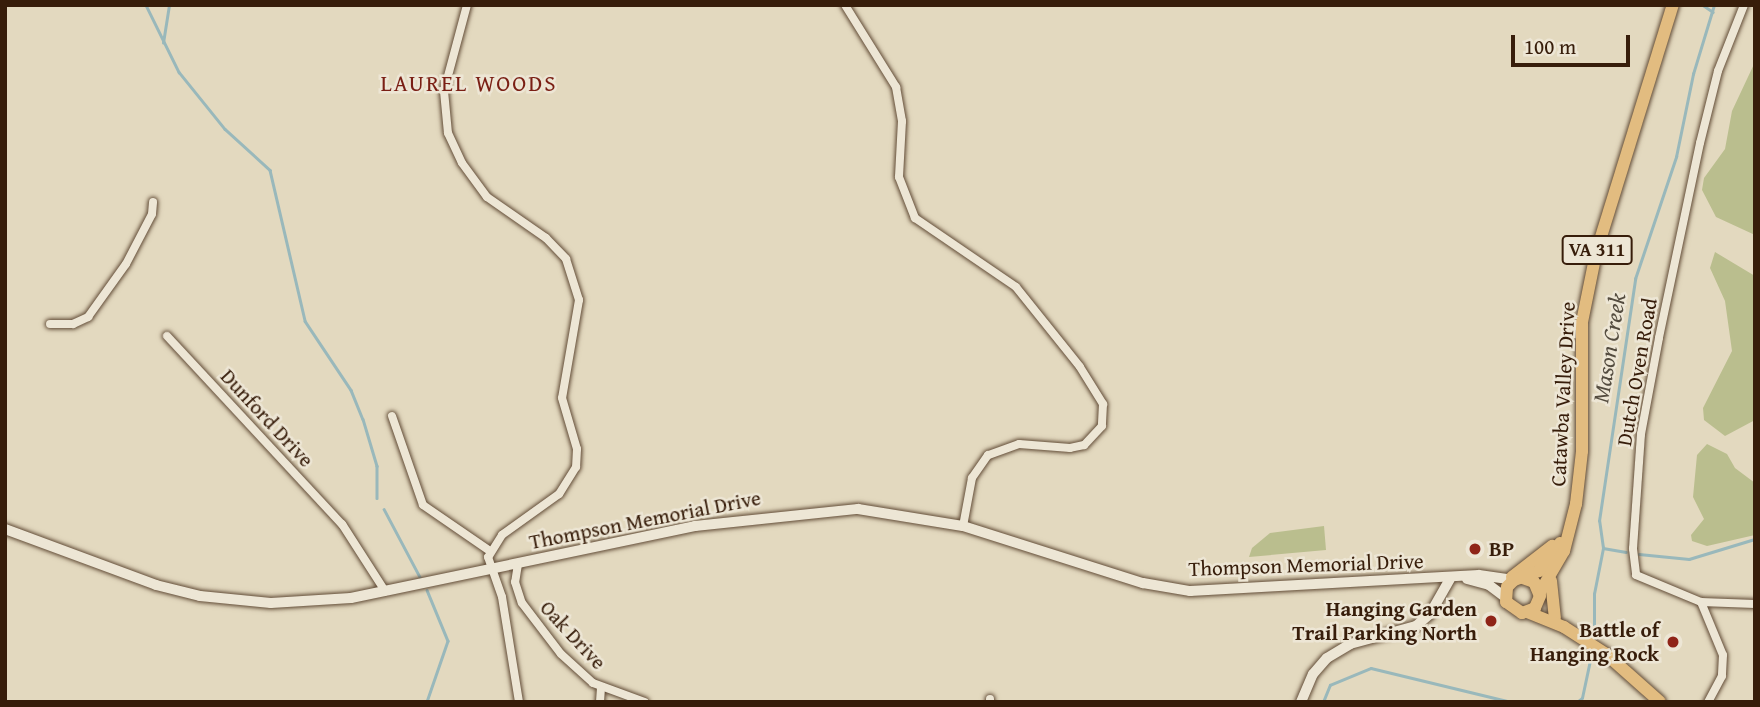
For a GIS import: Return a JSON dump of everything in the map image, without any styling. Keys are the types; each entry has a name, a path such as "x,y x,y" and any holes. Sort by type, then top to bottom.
{"main road":[{"name":"Catawba Valley Drive","path":"1540,596 1550,581 1571,531 1576,503 1582,451 1584,309 1602,229 1673,5"},
{"name":"Catawba Valley Drive","path":"1516,578 1562,540 1576,503"},
{"name":"Thompson Memorial Drive","path":"5,529 156,585 200,596 300,603 384,592 695,526 834,509 891,511 962,526 1143,583 1178,589 1516,578"},
{"path":"1564,626 1540,596 1534,582 1516,578 1505,597 1511,609 1564,626 1616,662 1660,702"},
{"path":"1301,702 1312,674 1327,658 1350,644 1416,626 1430,614 1450,579"},
{"name":"Thompson Memorial Drive","path":"1464,579 1489,585 1505,597"},
{"path":"1550,581 1564,626"},
{"path":"1527,612 1540,596"}],"street":[{"path":"467,5 444,91 448,133 462,163 487,197 546,238 566,259 579,300 562,398 577,449 573,475 559,494 502,535 489,551 491,569 502,597 519,702"},
{"path":"845,5 896,88 902,121 899,177 915,218 1016,287 1080,367 1103,404 1102,426 1084,444 1070,448 1019,444 988,455 972,478 962,526"},
{"name":"Dutch Oven Road","path":"1701,602 1634,571 1638,469 1650,382 1700,143 1718,71 1744,5"},
{"path":"50,324 73,324 88,317 126,264 152,214 153,202"},
{"name":"Dunford Drive","path":"167,336 342,524 384,592"},
{"path":"392,416 423,505 489,551"},
{"name":"Oak Drive","path":"518,564 515,582 527,612 584,678 601,688 645,702"},
{"path":"1708,702 1722,676 1723,655 1701,602 1755,604"},
{"name":"Oak Drive","path":"600,702 601,688"}],"green space":[{"path":"1755,62 1755,235 1716,217 1702,190 1704,178 1725,149 1732,111"},
{"path":"1715,252 1755,276 1755,420 1725,436 1704,420 1703,408 1732,351 1725,301 1710,268"},
{"path":"1707,444 1727,454 1735,468 1755,483 1755,535 1707,546 1692,541 1691,535 1704,519 1693,497 1697,455"},
{"path":"1324,526 1326,550 1249,557 1252,548 1270,533"}],"waterway":[{"path":"146,5 179,72 225,129 270,170 305,321 351,390 363,419 377,466 377,498"},
{"path":"163,43 169,5"},
{"path":"1703,5 1713,12"},
{"name":"Mason Creek","path":"1594,641 1594,594 1603,548 1599,521 1635,279 1676,157 1693,74 1714,5"},
{"path":"384,509 420,577"},
{"path":"1639,554 1689,559 1755,539"},
{"path":"1603,548 1626,552"},
{"path":"427,590 448,641 427,702"},
{"name":"Mason Creek","path":"1577,702 1582,698 1592,651"},
{"name":"Mason Creek","path":"1323,702 1330,685 1371,668 1512,702"}],"place":[{"name":"BP","path":"1475,549"},
{"name":"Hanging Garden Trail Parking North","path":"1491,621"},
{"name":"Battle of Hanging Rock","path":"1673,642"}],"district":[{"name":"LAUREL WOODS","path":"469,83"}]}
